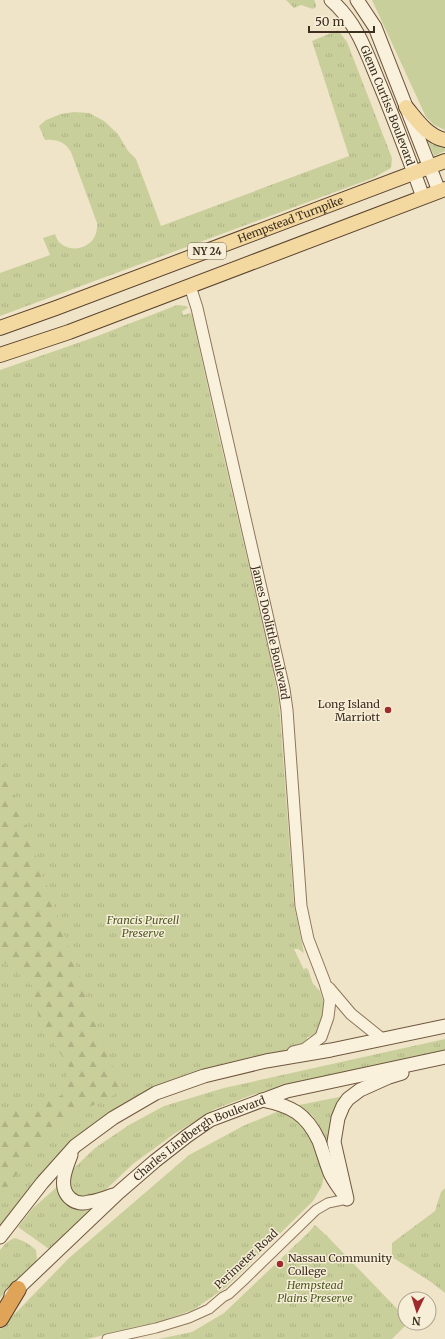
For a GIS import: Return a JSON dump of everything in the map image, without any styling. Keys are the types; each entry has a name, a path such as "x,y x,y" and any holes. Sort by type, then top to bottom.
{"highway":[{"path":"0,1319 18,1289"}],"main road":[{"name":"Glenn Curtiss Boulevard","path":"331,0 348,18 360,36 392,113 423,197"},
{"name":"Glenn Curtiss Boulevard","path":"360,4 375,27 430,167 442,190"},
{"path":"348,18 360,4"},
{"path":"406,107 425,130 438,139 445,140"},
{"name":"Hempstead Turnpike","path":"0,328 63,306 445,161"},
{"name":"NY 24","path":"0,355 69,332 442,190"},
{"path":"0,1237 42,1183 75,1146 113,1118 156,1093 204,1076 266,1061 445,1026"},
{"path":"347,1199 334,1142 338,1118 343,1106 348,1099 360,1090 389,1077 442,1058"},
{"name":"Charles Lindbergh Boulevard","path":"0,1306 118,1193 160,1157 210,1120 298,1088 442,1058"},
{"path":"262,1100 286,1106 303,1116 319,1141 331,1175 347,1199"},
{"path":"75,1146 66,1166 63,1187 70,1198 76,1202 88,1203 118,1193"}],"street":[{"name":"James Doolittle Boulevard","path":"190,286 197,308 284,689 287,710 301,906 308,939 330,1000 328,1017 321,1037 305,1049 266,1061"},
{"name":"James Doolittle Boulevard","path":"325,983 351,1014 382,1039"},
{"name":"Perimeter Road","path":"107,1339 156,1328 189,1318 209,1309 238,1286 306,1218 347,1199"}],"green space":[{"path":"286,0 314,0 316,7 313,9 301,5 294,8"},
{"path":"372,0 445,0 445,130 434,125 426,117"},
{"path":"338,30 347,42 392,158 391,168 373,178 0,316 0,273 50,255 43,238 55,234 58,241 68,248 79,248 88,244 96,233 97,223 71,152 60,142 45,140 39,126 46,120 61,114 74,112 89,113 104,121 118,134 128,151 136,159 161,226 349,156 312,41"},
{"path":"425,134 445,144 445,151 434,156"},
{"name":"Francis Purcell Preserve","path":"177,305 186,306 188,308 182,311 183,315 191,313 193,320 279,702 294,905 304,953 298,949 294,949 304,970 305,968 308,969 313,984 320,991 326,1011 316,1036 307,1037 308,1041 301,1047 196,1071 171,1080 142,1094 106,1116 0,1227 0,370 95,337"},
{"path":"0,755 107,1054 116,1074 120,1092 77,1113 46,1138 0,1195 0,1112 30,1110 62,1095 69,1067 45,1030 32,999 36,989 0,958"},
{"path":"445,1039 445,1050 286,1085 252,1095 215,1109 174,1134 133,1164 99,1196 87,1199 75,1197 68,1188 70,1172 95,1148 129,1125 164,1106 224,1088"},
{"path":"349,1095 331,1153 320,1127 312,1115 299,1105"},
{"path":"279,1111 289,1111 310,1128 324,1175 322,1186 313,1201 225,1288 193,1310 146,1326 87,1339 0,1339 0,1329 69,1258 189,1155 243,1126"},
{"path":"57,1187 62,1199 70,1206 75,1208 92,1208 93,1210 49,1249 18,1227 33,1208"},
{"path":"445,1188 445,1293 431,1282 392,1257 392,1243 435,1211 441,1192"},
{"name":"Hempstead Plains Preserve","path":"315,1225 397,1309 397,1331 400,1331 392,1339 158,1339 192,1332 224,1313"},
{"path":"14,1238 26,1242 36,1250 37,1258 36,1262 0,1298 0,1250 6,1243"}],"place":[{"name":"Long Island Marriott","path":"388,710"},
{"name":"Nassau Community College","path":"280,1264"}]}
